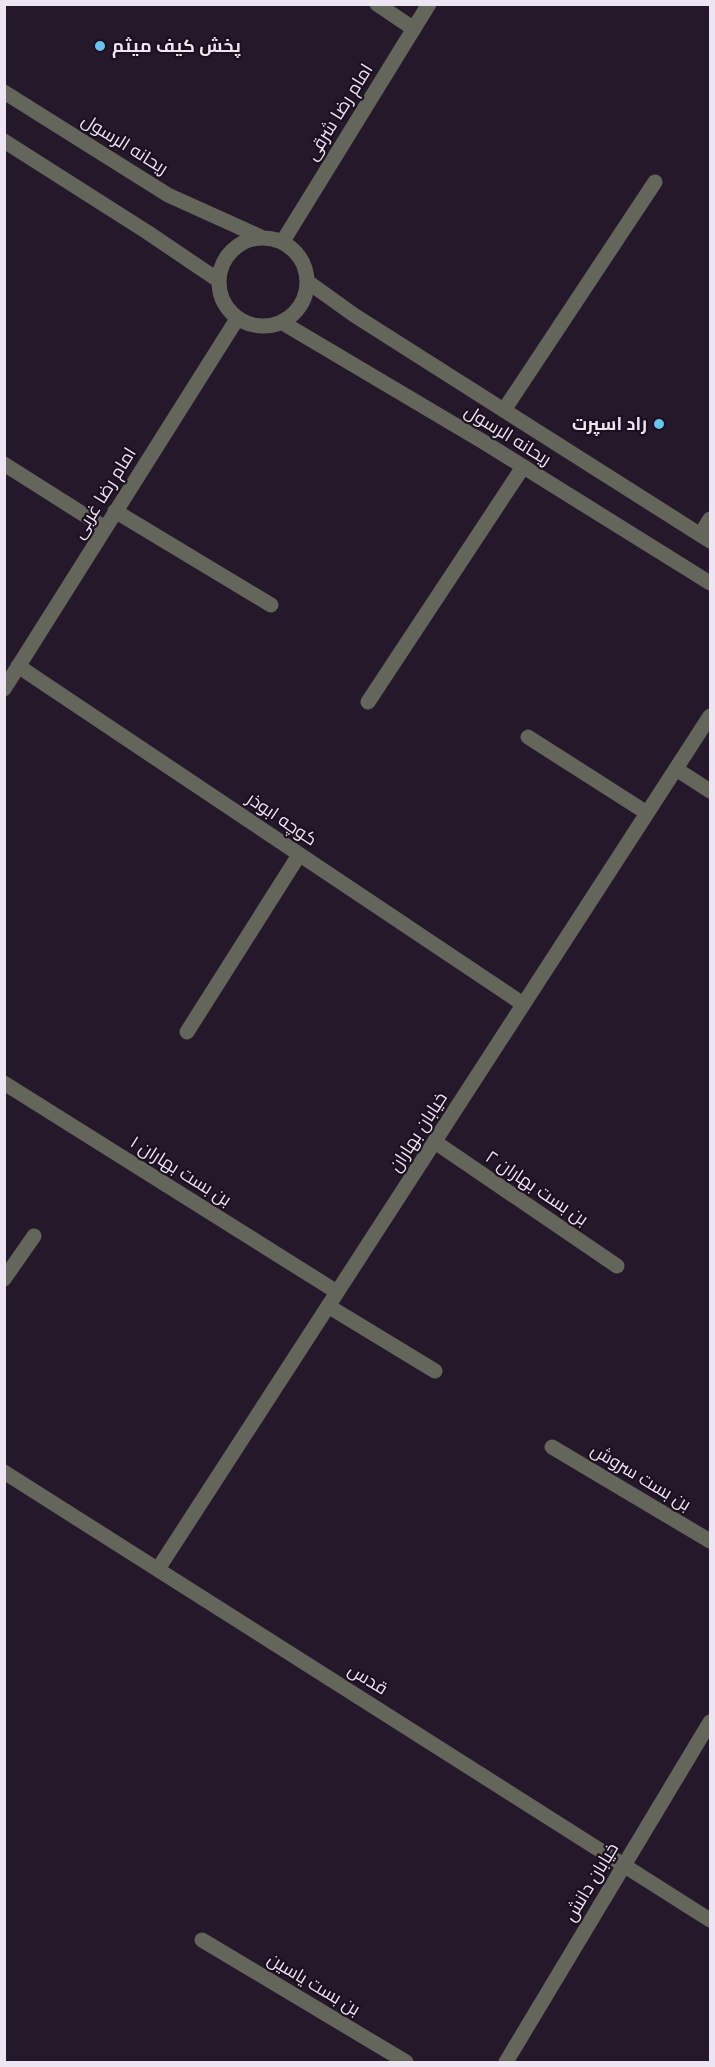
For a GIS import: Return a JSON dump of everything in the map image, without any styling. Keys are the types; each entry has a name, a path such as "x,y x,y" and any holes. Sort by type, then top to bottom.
{"street":[{"path":"377,4 414,29"},
{"name":"امام رضا شرقی","path":"283,241 429,4"},
{"name":"ریحانه الرسول","path":"4,92 168,195 261,237"},
{"path":"4,141 218,280"},
{"path":"504,410 655,182"},
{"path":"261,237 283,241 302,258 308,282 301,307 283,323 259,327 237,319 222,302 218,280 224,259 239,243 261,237"},
{"name":"ریحانه الرسول","path":"308,282 354,315 705,538"},
{"name":"امام رضا غربی","path":"4,689 237,319"},
{"name":"ریحانه الرسول","path":"283,323 711,583"},
{"path":"4,464 105,528"},
{"path":"368,702 523,467"},
{"path":"115,511 271,605"},
{"path":"705,538 711,519"},
{"name":"کوچه ابوذر","path":"18,666 524,1004"},
{"name":"خیابان بهاران","path":"158,1569 711,716"},
{"path":"528,737 647,813"},
{"path":"676,769 711,791"},
{"path":"187,1032 299,855"},
{"name":"بن بست بهاران ۱","path":"4,1083 337,1292"},
{"name":"بن بست بهاران ۲","path":"435,1142 617,1266"},
{"path":"4,1279 34,1236"},
{"path":"328,1306 435,1371"},
{"name":"بن بست سروش","path":"552,1447 711,1540"},
{"name":"قدس","path":"4,1472 711,1920"},
{"name":"خیابان دانش","path":"506,2062 711,1722"},
{"name":"بن بست یاسین","path":"202,1940 406,2062"}],"place":[{"name":"پخش کیف میثم","path":"100,46"},
{"name":"راد اسپرت","path":"659,424"}]}
